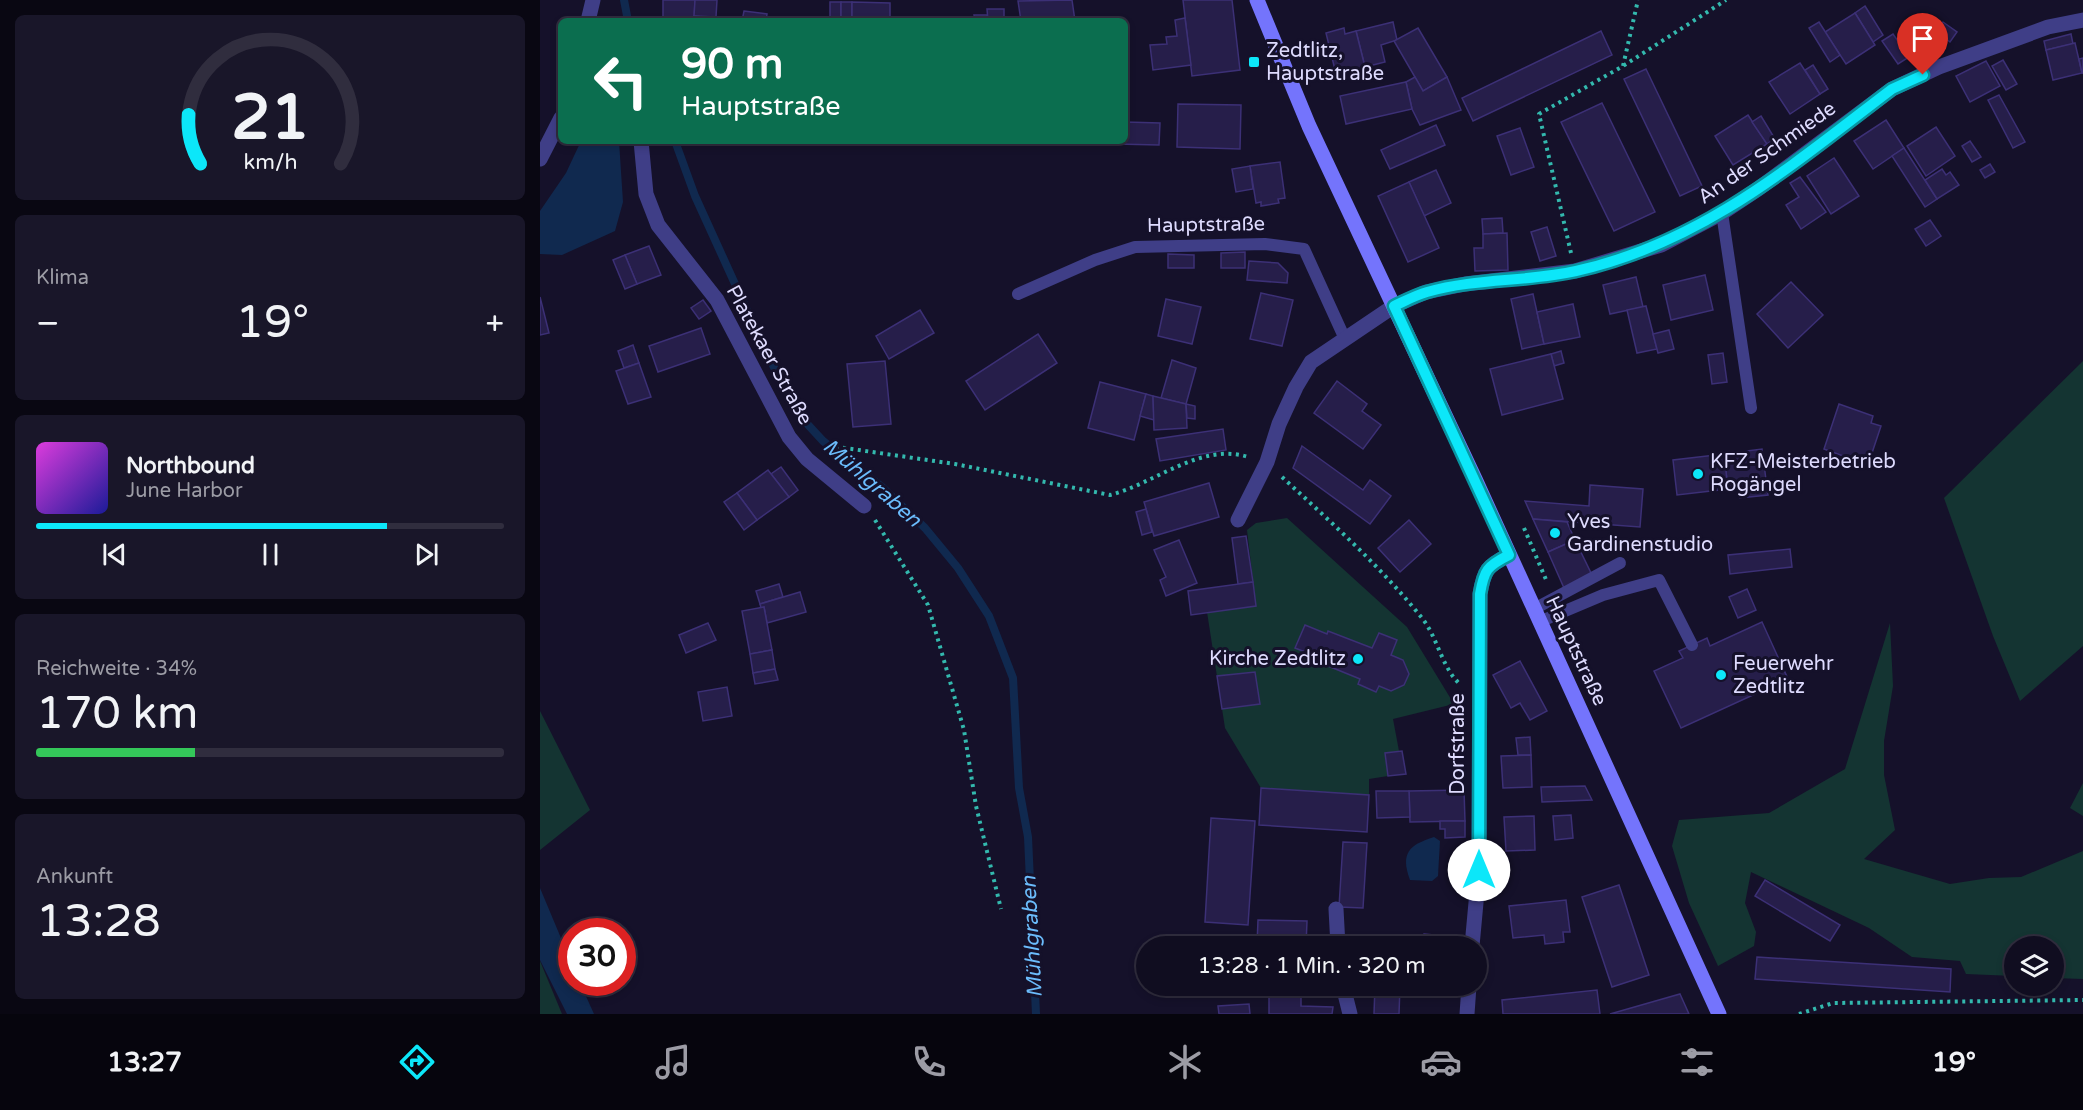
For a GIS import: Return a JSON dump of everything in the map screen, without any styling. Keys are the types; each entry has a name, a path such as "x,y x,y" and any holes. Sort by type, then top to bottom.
{"main road":[{"name":"Hauptstraße","path":"1257,0 1305,116 1719,1014"}],"street":[{"path":"589,18 593,0"},
{"name":"An der Schmiede","path":"1394,306 1426,292 1455,286 1575,271 1661,245 1722,213 1892,89 1939,67 2037,31 2083,20"},
{"path":"540,159 558,124"},
{"name":"Platekaer Straße","path":"641,144 646,194 658,225 717,300 789,437 807,459 864,506"},
{"path":"1238,520 1267,462 1280,424 1311,362 1394,306"},
{"name":"Dorfstraße","path":"1473,936 1479,870 1480,594 1483,575 1490,564 1509,555"},
{"path":"1336,909 1337,936"},
{"path":"1345,996 1350,1014"},
{"path":"1467,1014 1468,996"}],"lane":[{"path":"1722,213 1751,408"},
{"name":"Hauptstraße","path":"1018,294 1095,260 1135,247 1265,244 1304,249 1345,339"},
{"path":"1536,615 1554,599 1620,563"},
{"path":"1536,615 1659,580 1692,645"}],"path":[{"path":"1623,66 1638,0"},
{"path":"1575,271 1539,114 1623,66 1726,0"},
{"path":"827,463 838,447 874,451 967,466 1110,495 1130,490 1165,472 1214,455 1240,454 1267,462 1345,534 1402,594 1425,621 1452,678 1463,687 1479,687"},
{"path":"864,506 884,531 928,605 964,730 976,806 1001,909"},
{"path":"1524,528 1554,599"},
{"path":"1799,1014 1833,1003 2083,1000"}],"green space":[{"path":"2083,361 2083,646 2020,701 1993,636 1944,498"},
{"path":"1287,518 1407,627 1454,704 1393,719 1399,751 1385,754 1388,776 1369,779 1369,795 1261,788 1225,728 1207,612 1256,606 1247,530 1256,523"},
{"path":"1890,623 1893,686 1884,741 1884,775 1895,830 1864,859 1950,884 1989,878 2021,877 2083,851 2083,979 2064,978 2064,936 2004,936 2004,976 1966,974 1960,961 1912,957 1869,928 1751,872 1745,903 1756,932 1754,946 1718,966 1689,903 1672,846 1679,820 1769,813 1845,769"},
{"path":"540,711 590,810 540,850"},
{"path":"2083,783 2083,816 2070,808"},
{"path":"540,961 562,1014 540,1014"}],"water":[{"path":"580,144 619,144 623,202 615,231 562,255 540,254 540,211 566,173"},
{"path":"1434,837 1440,841 1438,876 1432,881 1410,880 1406,863 1409,851 1418,843"},
{"path":"540,888 558,931 558,996 540,960"},
{"path":"558,996 586,996 594,1014 567,1014"}],"building":[{"path":"663,0 695,0 694,18 663,18"},
{"path":"695,0 717,0 716,17 694,16"},
{"path":"1072,0 1075,18 1021,18 1018,1"},
{"path":"1183,0 1232,0 1240,70 1192,76"},
{"path":"830,2 841,2 841,18 830,18"},
{"path":"841,2 852,2 852,18 841,18"},
{"path":"852,2 890,3 890,18 852,18"},
{"path":"1865,6 1883,35 1873,42 1855,13"},
{"path":"987,9 1004,9 1004,18 988,18"},
{"path":"744,11 767,14 766,18 743,18"},
{"path":"1855,13 1875,45 1846,64 1825,32"},
{"path":"974,15 987,15 988,18 974,18"},
{"path":"1185,18 1191,65 1153,70 1150,45 1167,44 1166,37 1177,36 1175,20"},
{"path":"1393,22 1397,40 1381,45 1385,62 1365,67 1356,31"},
{"path":"1819,22 1840,55 1830,62 1809,28"},
{"path":"1943,22 1957,32 1950,42 1936,31"},
{"path":"1344,28 1345,34 1356,31 1365,67 1336,74 1326,33"},
{"path":"1418,28 1447,77 1423,91 1394,41"},
{"path":"1601,31 1612,55 1473,121 1462,98"},
{"path":"1893,34 1909,57 1898,64 1882,41"},
{"path":"2071,34 2073,44 2046,50 2044,41"},
{"path":"2075,43 2082,73 2053,80 2046,50"},
{"path":"2083,58 2083,73 2082,73 2079,59"},
{"path":"2003,60 2017,84 2006,90 1992,66"},
{"path":"1986,61 2000,86 1970,102 1956,76"},
{"path":"1800,63 1820,94 1790,114 1769,82"},
{"path":"1813,65 1828,89 1820,94 1805,70"},
{"path":"1646,69 1702,186 1680,196 1624,79"},
{"path":"1415,77 1423,91 1447,77 1461,110 1420,125 1412,109 1406,82"},
{"path":"1406,82 1412,109 1346,124 1340,96"},
{"path":"1999,95 2025,142 2013,148 1988,100"},
{"path":"1602,103 1655,212 1614,231 1561,122"},
{"path":"1178,104 1241,105 1240,149 1177,147"},
{"path":"1748,115 1767,144 1733,165 1715,136"},
{"path":"1761,116 1775,139 1767,144 1752,122"},
{"path":"1886,120 1904,148 1873,169 1854,141"},
{"path":"1128,122 1160,123 1159,145 1116,144 1128,144"},
{"path":"1436,125 1445,145 1390,169 1381,150"},
{"path":"1936,127 1955,156 1926,176 1907,146"},
{"path":"1520,128 1534,167 1511,175 1497,136"},
{"path":"1970,141 1981,157 1972,162 1962,146"},
{"path":"1904,148 1937,199 1925,207 1892,156"},
{"path":"1834,158 1859,196 1831,214 1807,176"},
{"path":"1280,162 1285,198 1278,199 1279,203 1261,206 1261,202 1256,203 1250,166"},
{"path":"1990,164 1995,172 1985,178 1980,170"},
{"path":"1250,166 1253,189 1236,192 1232,169"},
{"path":"1942,169 1946,175 1950,172 1959,185 1937,199 1925,180"},
{"path":"1436,170 1451,203 1424,216 1409,182"},
{"path":"1800,177 1826,212 1801,229 1786,205 1799,197 1790,183"},
{"path":"1409,182 1439,248 1408,262 1378,196"},
{"path":"1502,218 1503,233 1483,234 1482,219"},
{"path":"1930,220 1941,236 1926,246 1915,229"},
{"path":"1547,227 1556,256 1540,261 1531,232"},
{"path":"1507,233 1508,270 1475,271 1474,248 1483,248 1483,234"},
{"path":"649,246 661,275 637,284 625,255"},
{"path":"1245,252 1245,268 1221,268 1221,253"},
{"path":"1168,254 1194,255 1194,268 1168,268"},
{"path":"625,255 637,284 625,289 613,260"},
{"path":"1249,261 1278,263 1288,273 1287,283 1247,280"},
{"path":"1705,275 1713,310 1671,320 1663,285"},
{"path":"1636,277 1643,307 1610,314 1603,285"},
{"path":"1791,282 1823,315 1788,348 1757,314"},
{"path":"1261,293 1293,300 1282,346 1250,339"},
{"path":"1533,294 1544,344 1522,349 1511,299"},
{"path":"540,297 549,333 540,335"},
{"path":"1166,299 1201,307 1192,344 1158,336"},
{"path":"703,300 711,311 699,319 691,308"},
{"path":"1573,304 1580,337 1544,344 1537,312"},
{"path":"1646,306 1657,349 1637,353 1627,310"},
{"path":"920,310 934,333 889,359 876,336"},
{"path":"701,328 710,354 658,372 649,346"},
{"path":"1669,330 1674,349 1658,353 1653,334"},
{"path":"1038,334 1057,363 985,410 966,381"},
{"path":"633,345 639,363 624,368 618,351"},
{"path":"1561,351 1564,363 1554,366 1551,354"},
{"path":"1723,353 1727,382 1712,384 1708,355"},
{"path":"1551,354 1563,399 1502,415 1490,369"},
{"path":"1172,360 1196,368 1186,404 1161,398"},
{"path":"885,361 891,424 853,427 847,364"},
{"path":"639,363 651,397 628,404 616,371"},
{"path":"1337,381 1367,404 1362,411 1381,425 1363,449 1314,413"},
{"path":"1100,382 1146,394 1134,440 1088,428"},
{"path":"1146,394 1153,396 1154,420 1140,416"},
{"path":"1153,396 1186,404 1187,428 1154,430"},
{"path":"1186,404 1195,406 1195,419 1187,418"},
{"path":"1839,404 1873,416 1871,423 1881,426 1868,465 1824,449"},
{"path":"1223,429 1226,450 1160,461 1156,439"},
{"path":"1302,446 1363,490 1370,480 1391,496 1370,524 1293,468"},
{"path":"1762,449 1768,495 1740,498 1738,488 1728,489 1724,454"},
{"path":"1724,454 1728,489 1677,495 1673,460"},
{"path":"781,467 798,490 789,497 771,474"},
{"path":"768,470 789,497 757,520 737,493"},
{"path":"1209,483 1219,517 1154,536 1144,502"},
{"path":"1590,485 1643,489 1640,527 1533,519 1525,501 1589,506"},
{"path":"737,493 757,520 744,530 724,502"},
{"path":"1146,509 1152,532 1142,535 1136,512"},
{"path":"1533,519 1567,522 1575,540 1548,552"},
{"path":"1409,520 1431,544 1400,572 1378,548"},
{"path":"1246,536 1253,582 1238,584 1232,538"},
{"path":"1179,540 1197,583 1166,596 1160,580 1166,577 1154,550"},
{"path":"1575,540 1592,575 1564,588 1548,552"},
{"path":"1790,549 1792,567 1730,574 1728,555"},
{"path":"1253,582 1256,606 1191,615 1188,591"},
{"path":"779,584 783,597 760,604 756,591"},
{"path":"1747,589 1756,610 1738,618 1729,597"},
{"path":"800,592 806,612 767,623 764,607 761,608 760,604"},
{"path":"764,607 772,650 750,654 742,611"},
{"name":"Feuerwehr Zedtlitz","path":"1762,622 1788,679 1681,728 1654,671 1683,658 1679,651 1707,638 1710,646"},
{"path":"708,623 716,640 686,653 679,635"},
{"name":"Kirche Zedtlitz","path":"1305,625 1372,648 1379,633 1397,640 1391,655 1403,660 1409,674 1404,685 1391,691 1379,686 1376,692 1358,684 1360,679 1316,661 1318,657 1295,648"},
{"path":"772,650 775,669 753,673 750,654"},
{"path":"1520,661 1547,711 1530,720 1520,703 1511,708 1493,675"},
{"path":"775,669 778,680 755,684 753,673"},
{"path":"1255,672 1260,704 1222,709 1217,676"},
{"path":"727,687 732,716 703,721 698,692"},
{"path":"1530,737 1531,755 1518,755 1516,738"},
{"path":"1402,751 1406,774 1388,776 1385,753"},
{"path":"1531,755 1532,787 1503,788 1501,756"},
{"path":"1585,786 1592,800 1542,802 1541,787"},
{"path":"1261,788 1369,795 1367,832 1259,825"},
{"path":"1464,790 1465,821 1410,822 1409,791"},
{"path":"1376,791 1409,791 1410,817 1377,818"},
{"path":"1571,815 1573,838 1555,840 1553,816"},
{"path":"1534,816 1535,850 1506,851 1504,817"},
{"path":"1211,818 1255,821 1248,925 1205,922"},
{"path":"1440,821 1465,821 1465,837 1445,838 1445,829 1440,829"},
{"path":"1343,842 1367,843 1363,908 1339,907"},
{"path":"1765,880 1840,925 1830,941 1755,896"},
{"path":"1619,885 1649,975 1612,987 1582,897"},
{"path":"1566,900 1570,932 1563,932 1564,942 1545,944 1544,935 1513,938 1509,906"},
{"path":"1258,920 1307,921 1306,936 1257,936"},
{"path":"1757,957 1951,969 1950,992 1755,979"},
{"path":"1597,990 1600,1014 1503,1014 1502,1000"},
{"path":"1680,994 1689,1014 1610,1014"},
{"path":"1269,996 1301,996 1301,1006 1333,1007 1332,1014 1269,1014"},
{"path":"1375,996 1400,996 1399,1014 1374,1014"},
{"path":"1249,1004 1250,1014 1219,1014 1218,1006"}],"waterway":[{"name":"Mühlgraben","path":"624,0 627,18"},
{"name":"Mühlgraben","path":"676,144 695,196 766,352 799,415 823,441 882,487 925,528 958,568 989,616 1013,678 1019,788 1028,837 1036,1014"}],"place":[{"name":"Zedtlitz, Hauptstraße","path":"1254,62"},
{"name":"KFZ-Meisterbetrieb Rogängel","path":"1698,474"},
{"name":"Yves Gardinenstudio","path":"1555,533"},
{"name":"Kirche Zedtlitz","path":"1358,659"},
{"name":"Feuerwehr Zedtlitz","path":"1721,675"}],"route":[{"path":"1479,870 1480,594 1483,575 1490,564 1509,555 1394,306 1426,292 1465,284 1575,271 1661,245 1722,213 1758,189 1892,89 1923,75"}]}
